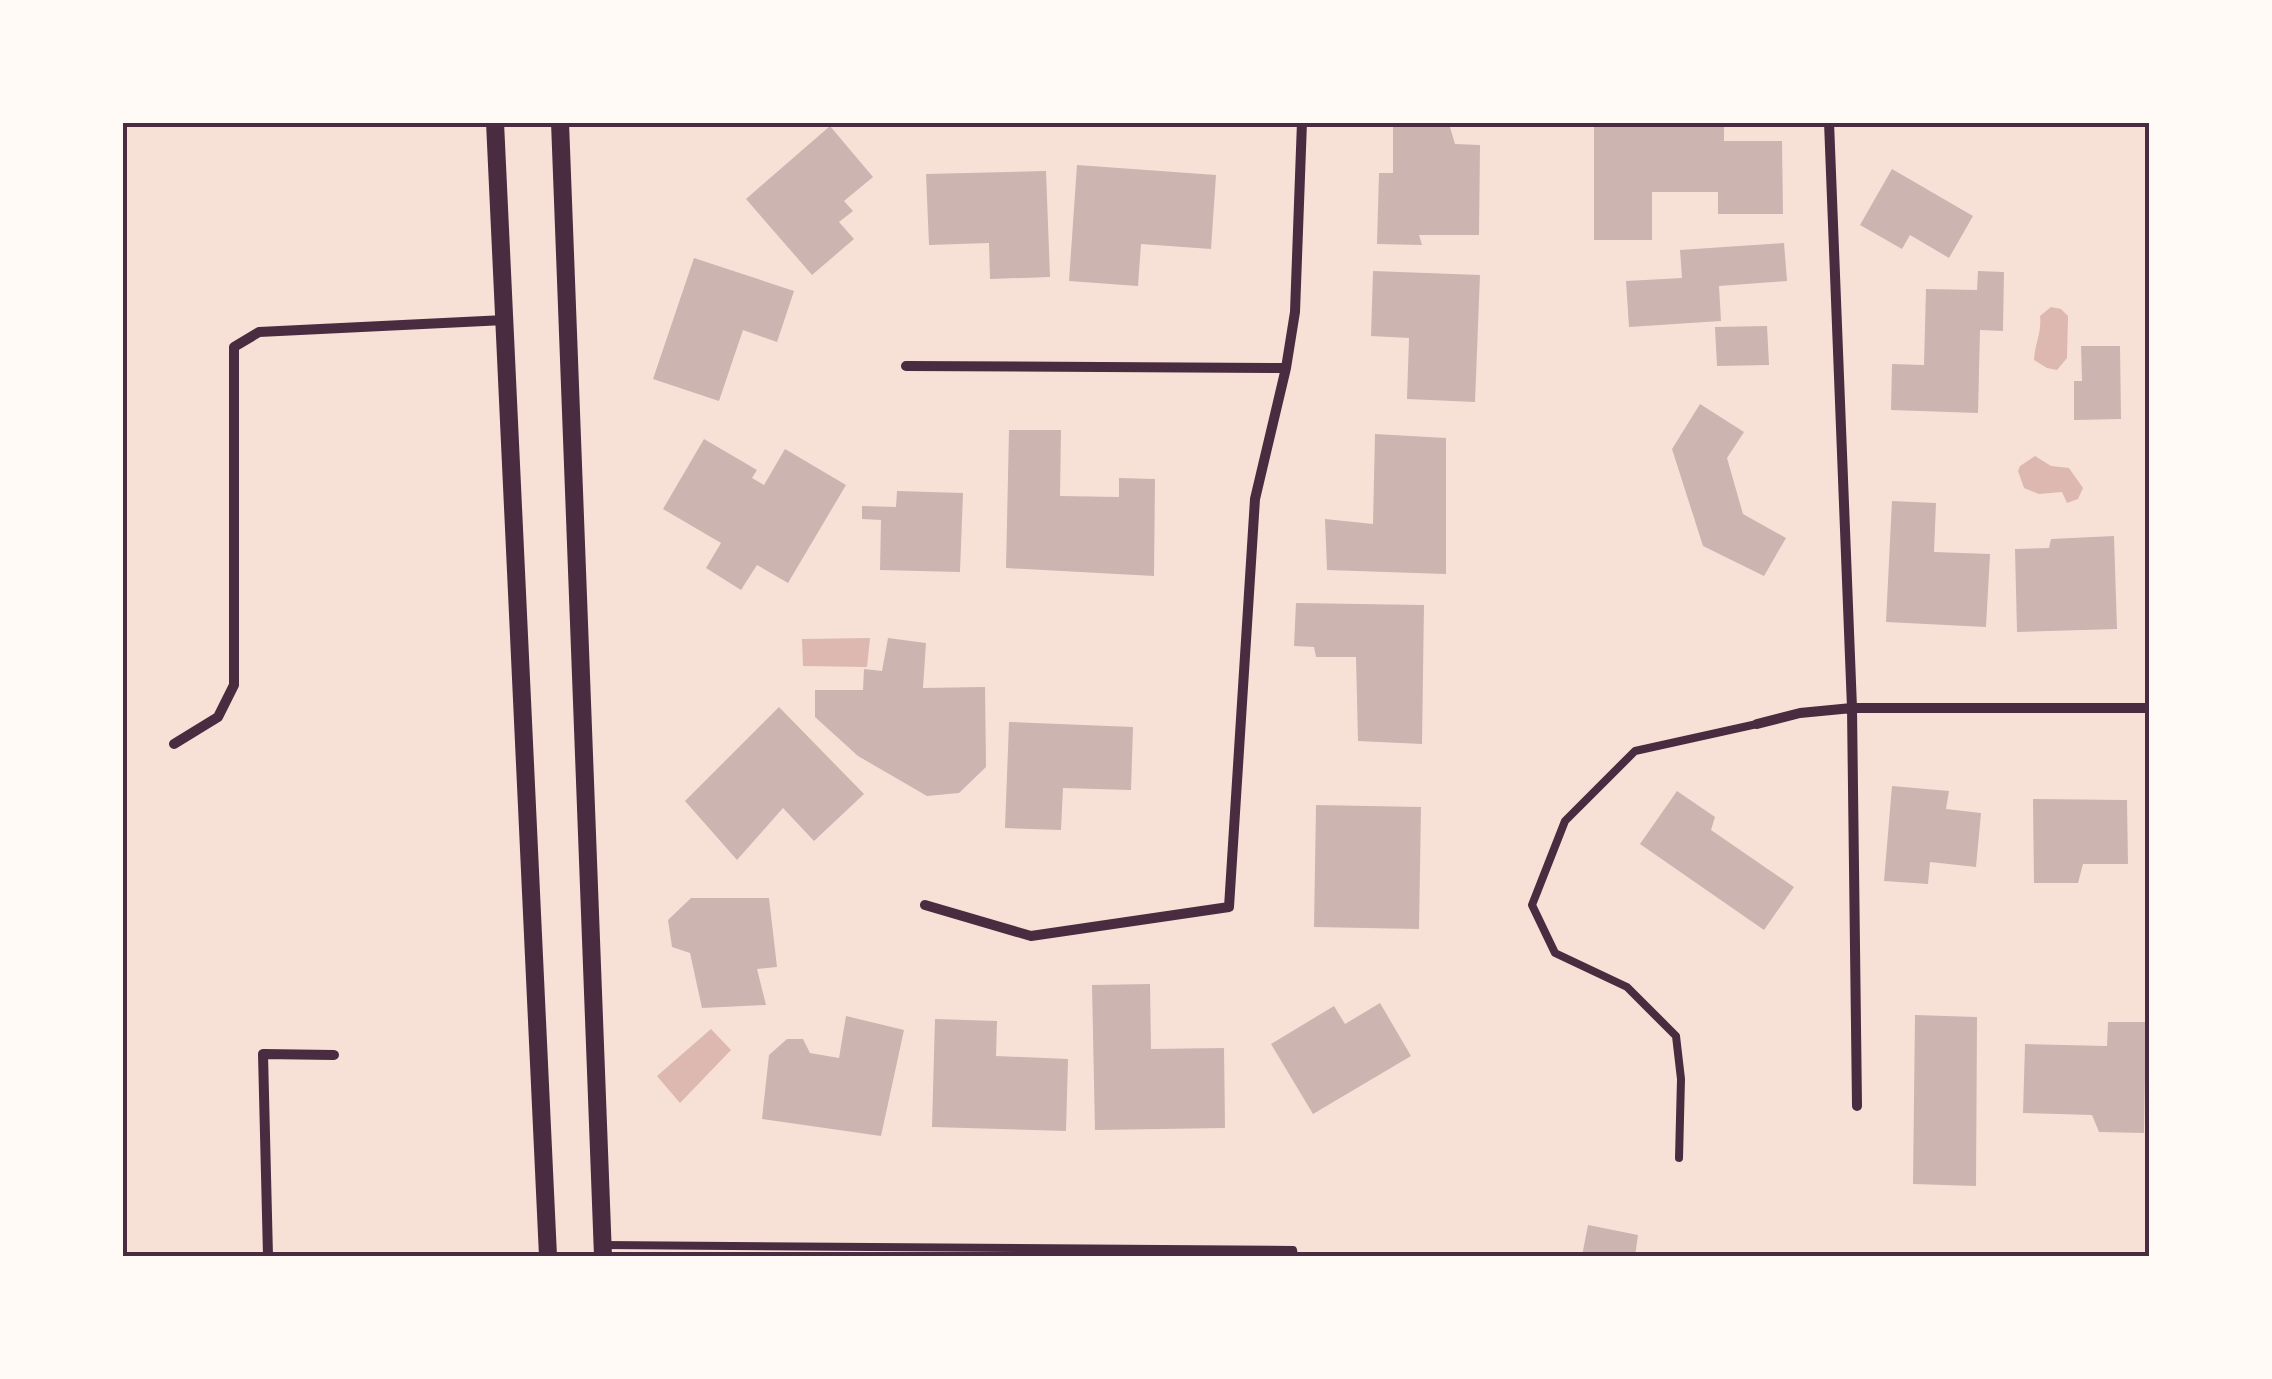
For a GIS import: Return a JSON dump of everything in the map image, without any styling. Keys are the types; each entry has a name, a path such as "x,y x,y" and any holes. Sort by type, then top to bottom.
{"street":[{"path":"496,122 548,1256"},
{"path":"560,122 603,1251"},
{"path":"925,905 1032,936 1228,907 1255,499 1286,368 1296,293 1302,122"},
{"path":"1829,122 1852,708 1857,1106"},
{"path":"174,744 218,716 234,685 234,347 258,332 505,320"},
{"path":"906,366 1286,368"},
{"path":"1757,724 1800,713 1852,708 2150,708"},
{"path":"268,1256 263,1054 334,1055"}],"lane":[{"path":"1678,1158 1681,1080 1676,1036 1627,987 1554,953 1532,905 1565,821 1635,752 1757,724"},
{"path":"603,1251 1294,1250 1294,1256"}],"shaded area":[{"path":"2051,307 2068,316 2067,358 2057,370 2034,360 2040,316"},
{"path":"2035,456 2051,466 2069,468 2083,488 2078,499 2067,503 2062,492 2039,494 2024,488 2018,471"},
{"path":"870,638 867,667 803,666 802,639"},
{"path":"711,1029 731,1050 680,1103 657,1076"}],"building":[{"path":"1594,122 1724,127 1724,141 1782,141 1783,214 1718,214 1718,192 1652,192 1652,240 1594,240"},
{"path":"1393,125 1450,127 1455,144 1480,145 1479,235 1419,235 1422,245 1377,244 1379,173 1393,173"},
{"path":"830,126 873,177 844,201 853,211 839,222 854,239 812,275 746,199"},
{"path":"1077,165 1216,175 1211,249 1141,244 1138,286 1069,281"},
{"path":"1892,169 1973,216 1949,258 1910,235 1902,249 1860,225"},
{"path":"1046,171 1050,277 990,279 989,243 929,245 926,174"},
{"path":"1784,243 1787,281 1719,286 1721,321 1629,327 1626,281 1682,278 1680,250"},
{"path":"694,258 794,291 777,342 743,330 719,401 653,379"},
{"path":"1373,271 1480,275 1475,402 1407,399 1409,338 1371,336"},
{"path":"1978,271 2004,272 2003,331 1980,330 1978,413 1891,410 1892,364 1924,365 1926,289 1977,290"},
{"path":"1767,326 1769,365 1717,366 1715,327"},
{"path":"2081,346 2120,346 2121,419 2074,420 2074,381 2082,381"},
{"path":"1700,404 1744,432 1727,458 1743,514 1786,538 1764,576 1703,546 1672,449"},
{"path":"1009,430 1061,430 1060,496 1119,497 1119,478 1155,479 1154,576 1006,568"},
{"path":"1375,434 1446,438 1446,574 1327,570 1325,519 1373,524"},
{"path":"704,439 757,470 752,478 764,485 785,449 846,485 788,583 757,565 741,590 706,568 721,543 663,509"},
{"path":"897,491 963,493 960,572 880,570 881,520 862,519 862,506 896,507"},
{"path":"1892,501 1936,503 1934,552 1990,554 1986,627 1886,622"},
{"path":"2114,536 2117,629 2017,632 2015,549 2049,548 2051,539"},
{"path":"1296,603 1424,605 1422,744 1358,741 1356,657 1316,657 1314,647 1294,646"},
{"path":"888,638 926,643 923,688 985,687 986,767 959,793 927,796 858,756 815,717 815,690 863,690 864,669 882,671"},
{"path":"779,707 864,794 814,841 783,808 737,860 685,801"},
{"path":"1009,722 1133,727 1131,790 1063,788 1061,830 1005,828"},
{"path":"1892,786 1949,791 1946,809 1981,813 1976,867 1930,862 1928,884 1884,881"},
{"path":"1677,791 1715,817 1711,830 1794,887 1764,930 1640,844"},
{"path":"2033,799 2127,800 2128,864 2083,864 2078,883 2034,883"},
{"path":"1316,805 1421,807 1419,929 1314,927"},
{"path":"691,898 769,898 777,967 757,969 766,1005 702,1008 690,953 672,947 668,920"},
{"path":"1150,984 1151,1049 1224,1048 1225,1128 1095,1130 1092,985"},
{"path":"1380,1003 1411,1056 1313,1114 1271,1044 1334,1006 1345,1024"},
{"path":"1915,1015 1977,1017 1976,1186 1913,1184"},
{"path":"846,1016 904,1030 881,1136 762,1119 769,1055 787,1039 803,1039 810,1053 839,1058"},
{"path":"935,1019 997,1021 996,1056 1068,1059 1066,1131 932,1127"},
{"path":"2108,1022 2146,1022 2144,1133 2099,1132 2092,1115 2023,1113 2025,1044 2107,1046"},
{"path":"1588,1225 1638,1235 1635,1256 1582,1256"}]}
